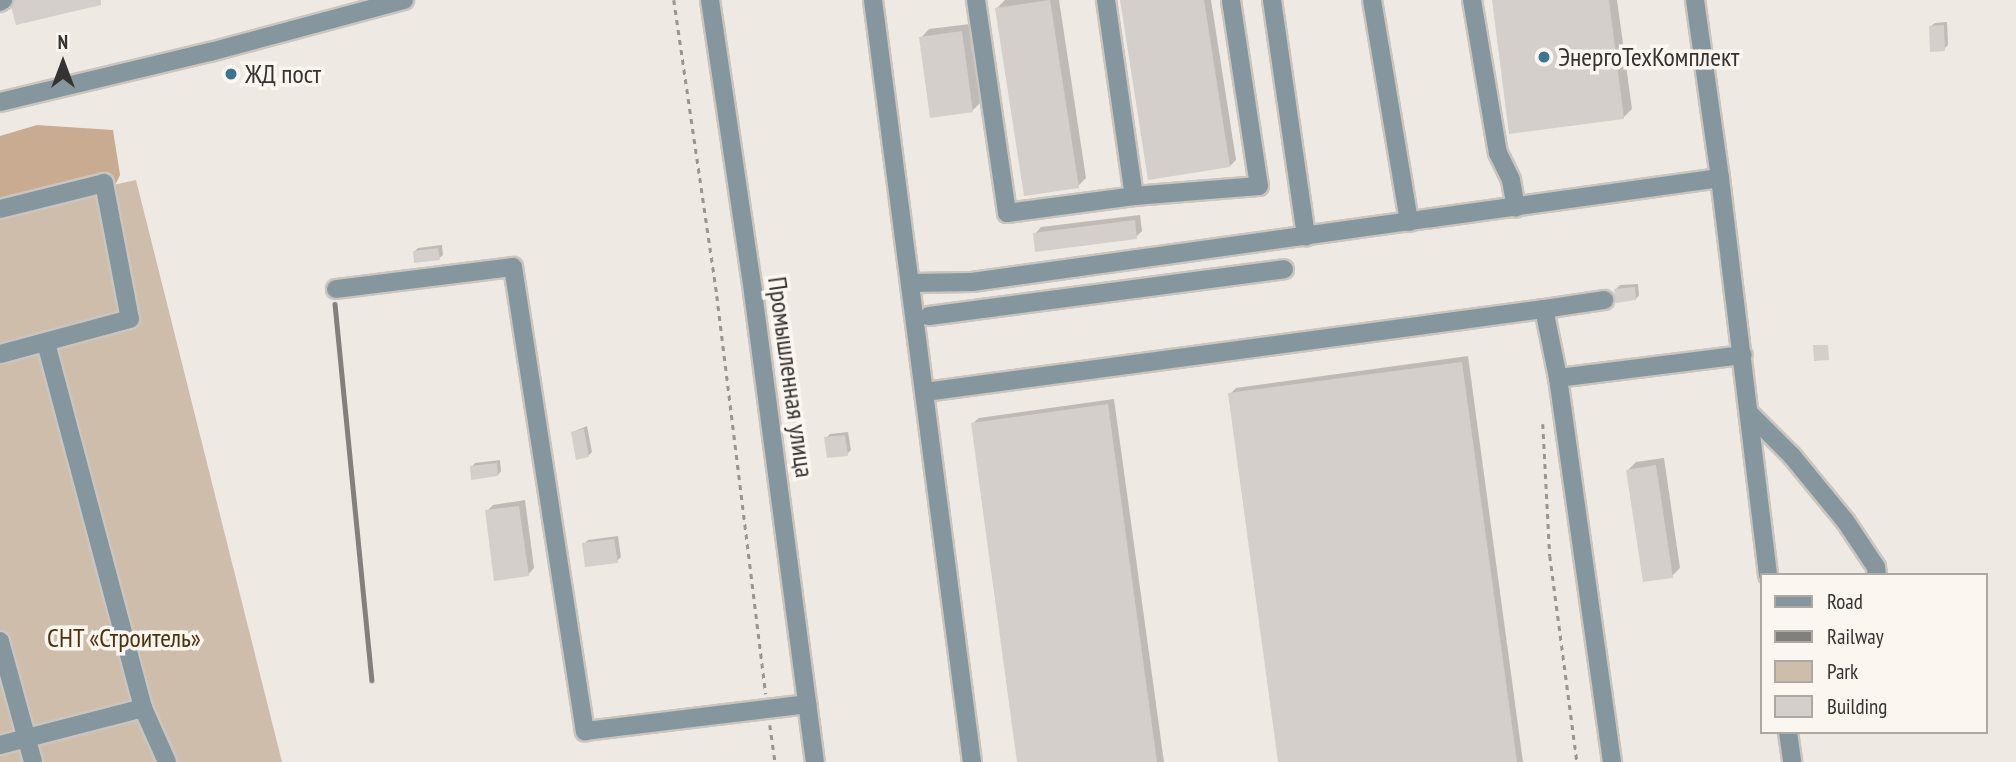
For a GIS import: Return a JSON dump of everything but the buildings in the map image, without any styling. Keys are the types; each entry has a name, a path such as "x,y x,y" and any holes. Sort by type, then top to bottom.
{"street":[{"path":"0,102 210,52 404,0"},
{"name":"Промышленная улица","path":"710,0 753,292 815,762"},
{"path":"873,0 972,762"},
{"path":"976,0 1007,213 1134,196 1259,186 1231,0"},
{"path":"1106,0 1134,196"},
{"path":"1272,0 1306,237"},
{"path":"1372,0 1409,222"},
{"path":"1472,0 1499,153 1511,180 1516,208"},
{"path":"1695,0 1743,355 1768,573"},
{"path":"910,283 972,282 1720,178"},
{"path":"0,209 104,183 130,319 0,354"},
{"path":"1151,258 1155,286"},
{"path":"336,289 513,267 585,731 807,704"},
{"path":"929,316 1284,269"},
{"path":"925,392 1604,300"},
{"path":"1545,309 1558,378 1612,762"},
{"path":"46,343 142,708 167,762"},
{"path":"1558,378 1743,355"},
{"path":"1749,413 1792,456 1846,522 1876,566 1877,573"},
{"path":"0,641 33,762"},
{"path":"0,745 142,708"},
{"path":"1788,734 1792,762"}],"path":[{"path":"674,0 717,296 775,762"},
{"path":"1543,424 1550,556 1577,762"}],"green space":[{"name":"СНТ «Строитель»","path":"136,180 282,762 0,762 0,210"}],"shaded area":[{"path":"37,125 113,130 120,175 111,194 0,217 0,136"}],"railway":[{"path":"335,304 372,680"}],"place":[{"name":"ЭнергоТехКомплект","path":"1544,57"},
{"name":"ЖД пост","path":"231,74"}]}
